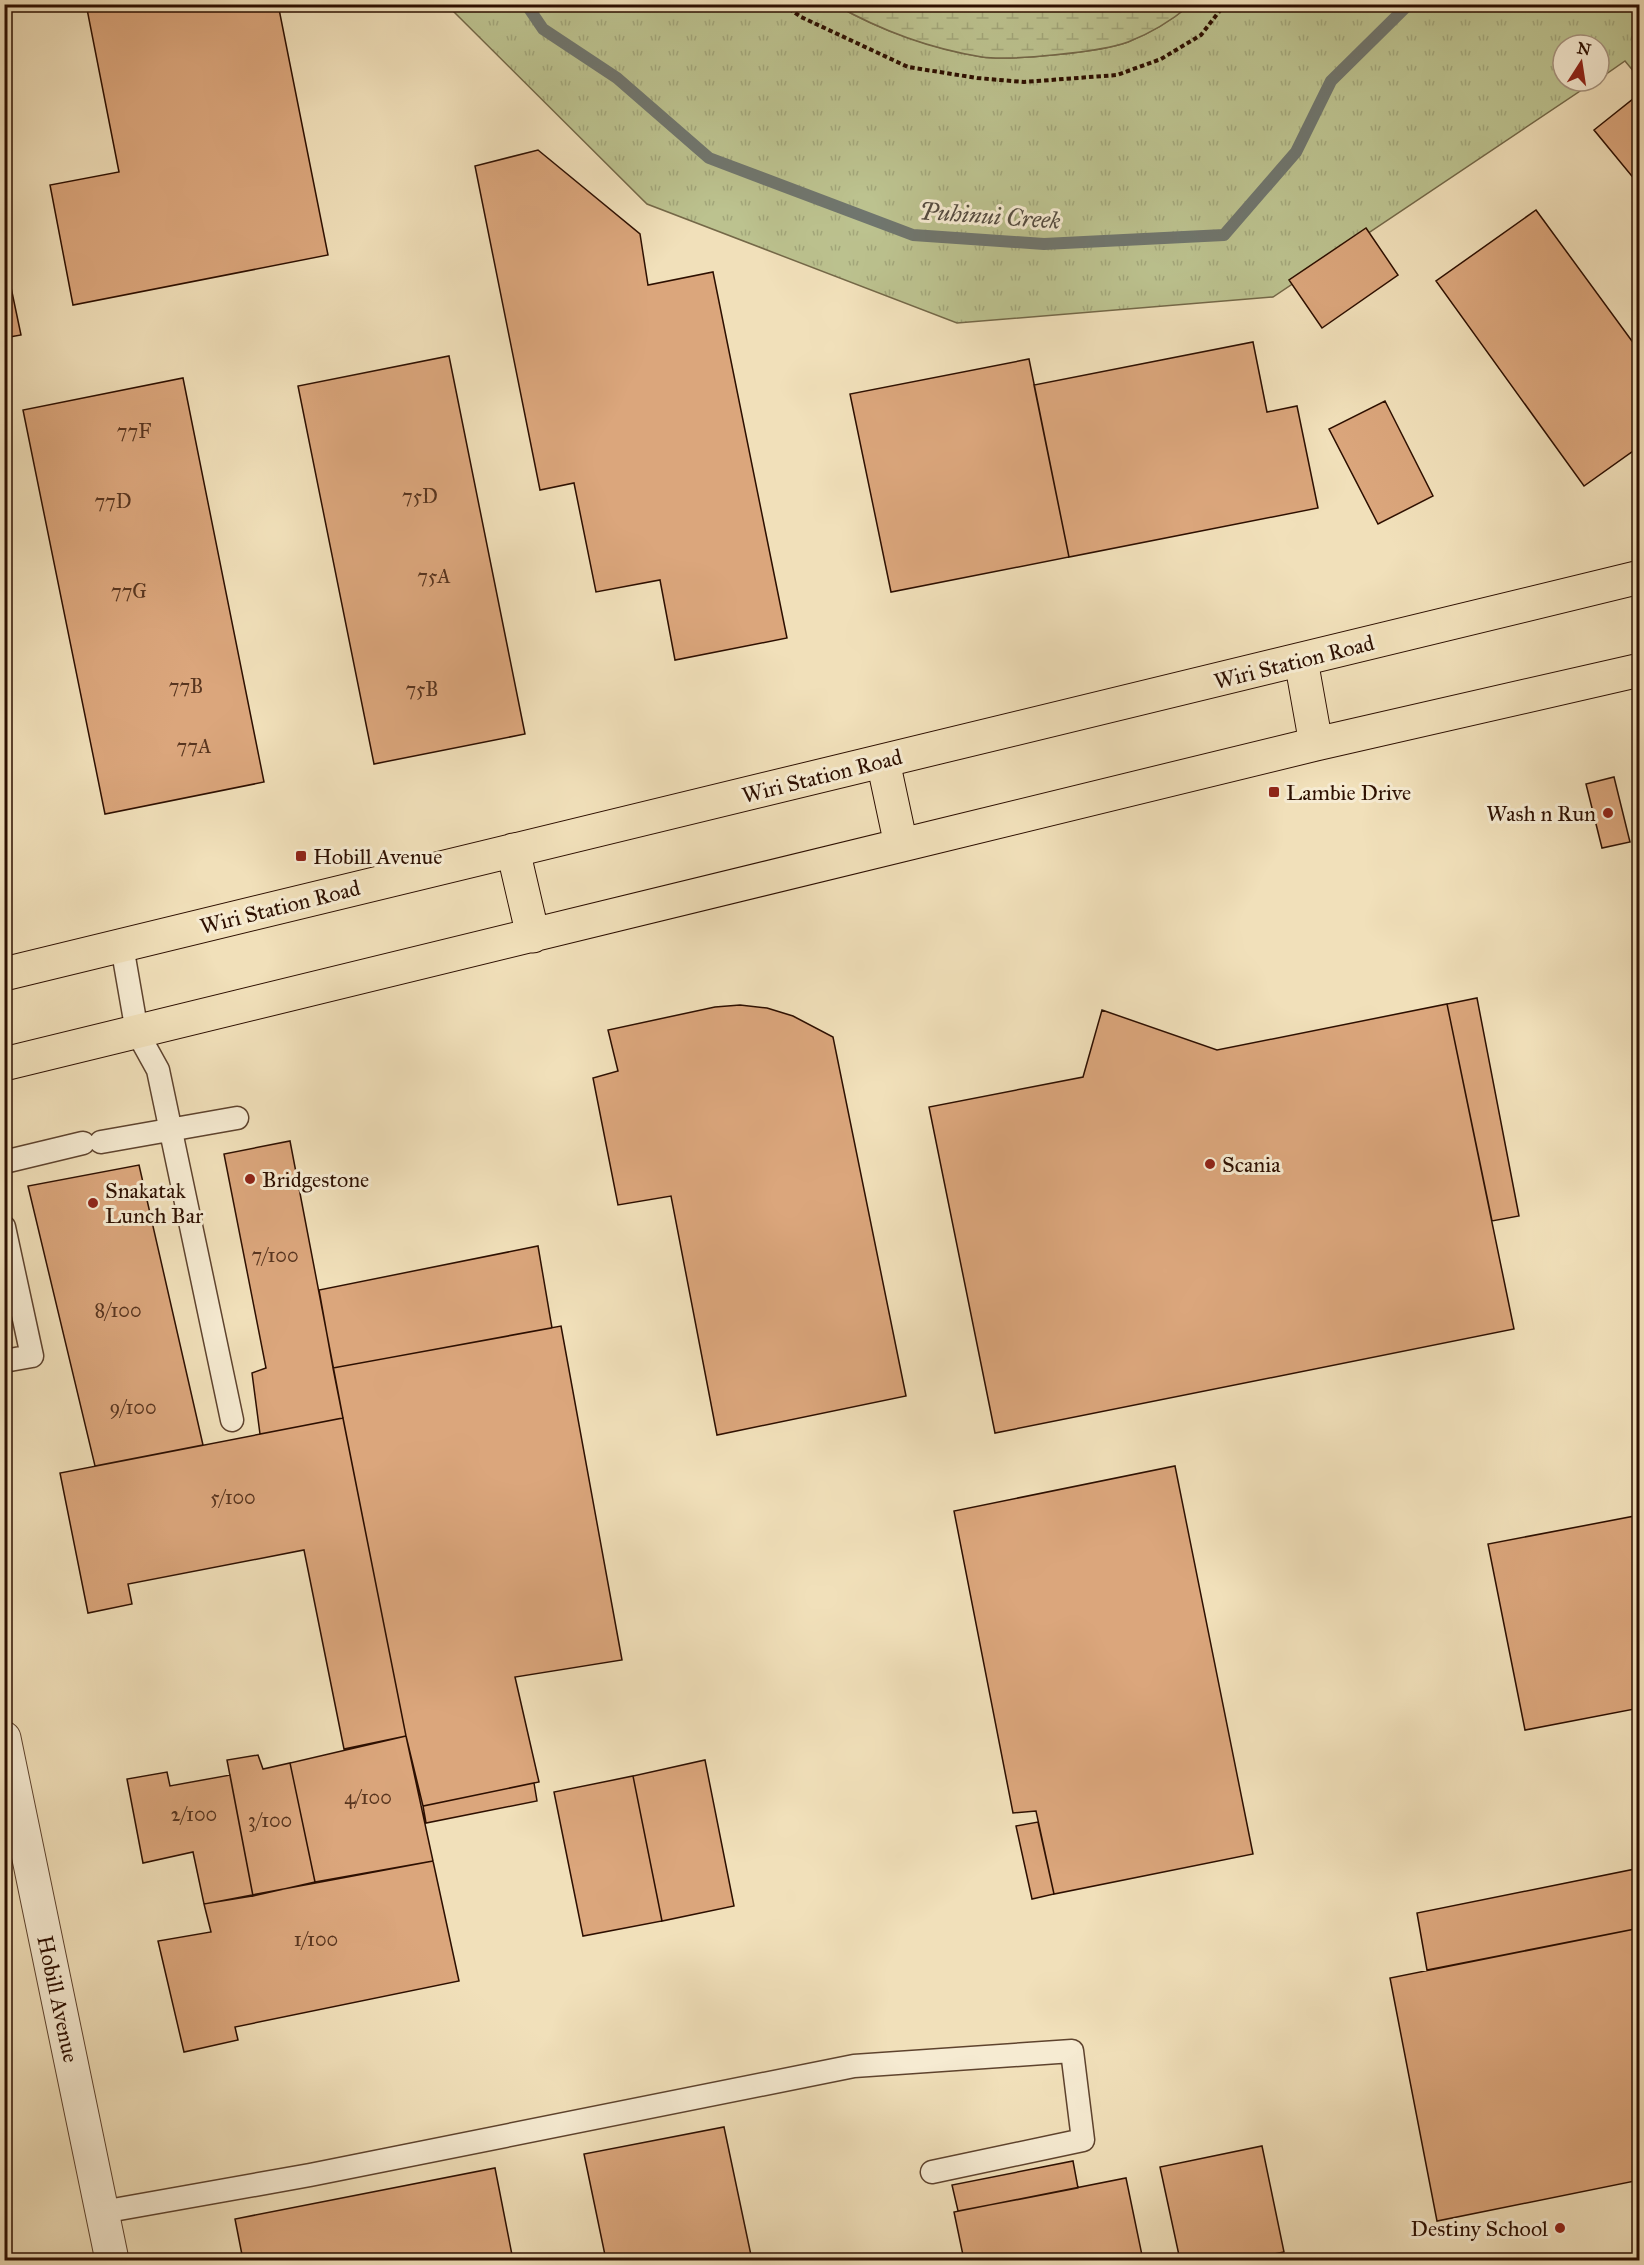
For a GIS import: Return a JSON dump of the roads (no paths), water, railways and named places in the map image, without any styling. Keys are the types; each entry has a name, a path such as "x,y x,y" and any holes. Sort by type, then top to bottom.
{"main road":[{"name":"Wiri Station Road","path":"4,974 1640,577"},
{"path":"1300,660 1316,744"},
{"path":"4,1064 1316,744 1640,670"},
{"path":"883,761 901,845"},
{"path":"513,850 533,936"}],"street":[{"name":"Hobill Avenue","path":"4,1738 14,1836 112,2260"}],"lane":[{"path":"122,946 137,1032 158,1070 232,1420"},
{"path":"4,1162 92,1142 237,1118"},
{"path":"4,1227 32,1356 4,1361"},
{"path":"102,2212 310,2175 854,2066 1072,2051 1083,2140 932,2172"}],"waterway":[{"name":"Puhinui Creek","path":"526,4 543,29 617,78 709,158 913,235 1044,244 1224,235 1296,152 1331,81 1409,4"}],"place":[{"name":"Lambie Drive","path":"1274,792"},
{"name":"Wash n Run","path":"1608,813"},
{"name":"Hobill Avenue","path":"301,856"},
{"name":"Scania","path":"1210,1164"},
{"name":"Bridgestone","path":"250,1179"},
{"name":"Snakatak Lunch Bar","path":"93,1203"},
{"name":"Destiny School","path":"1560,2228"}]}
